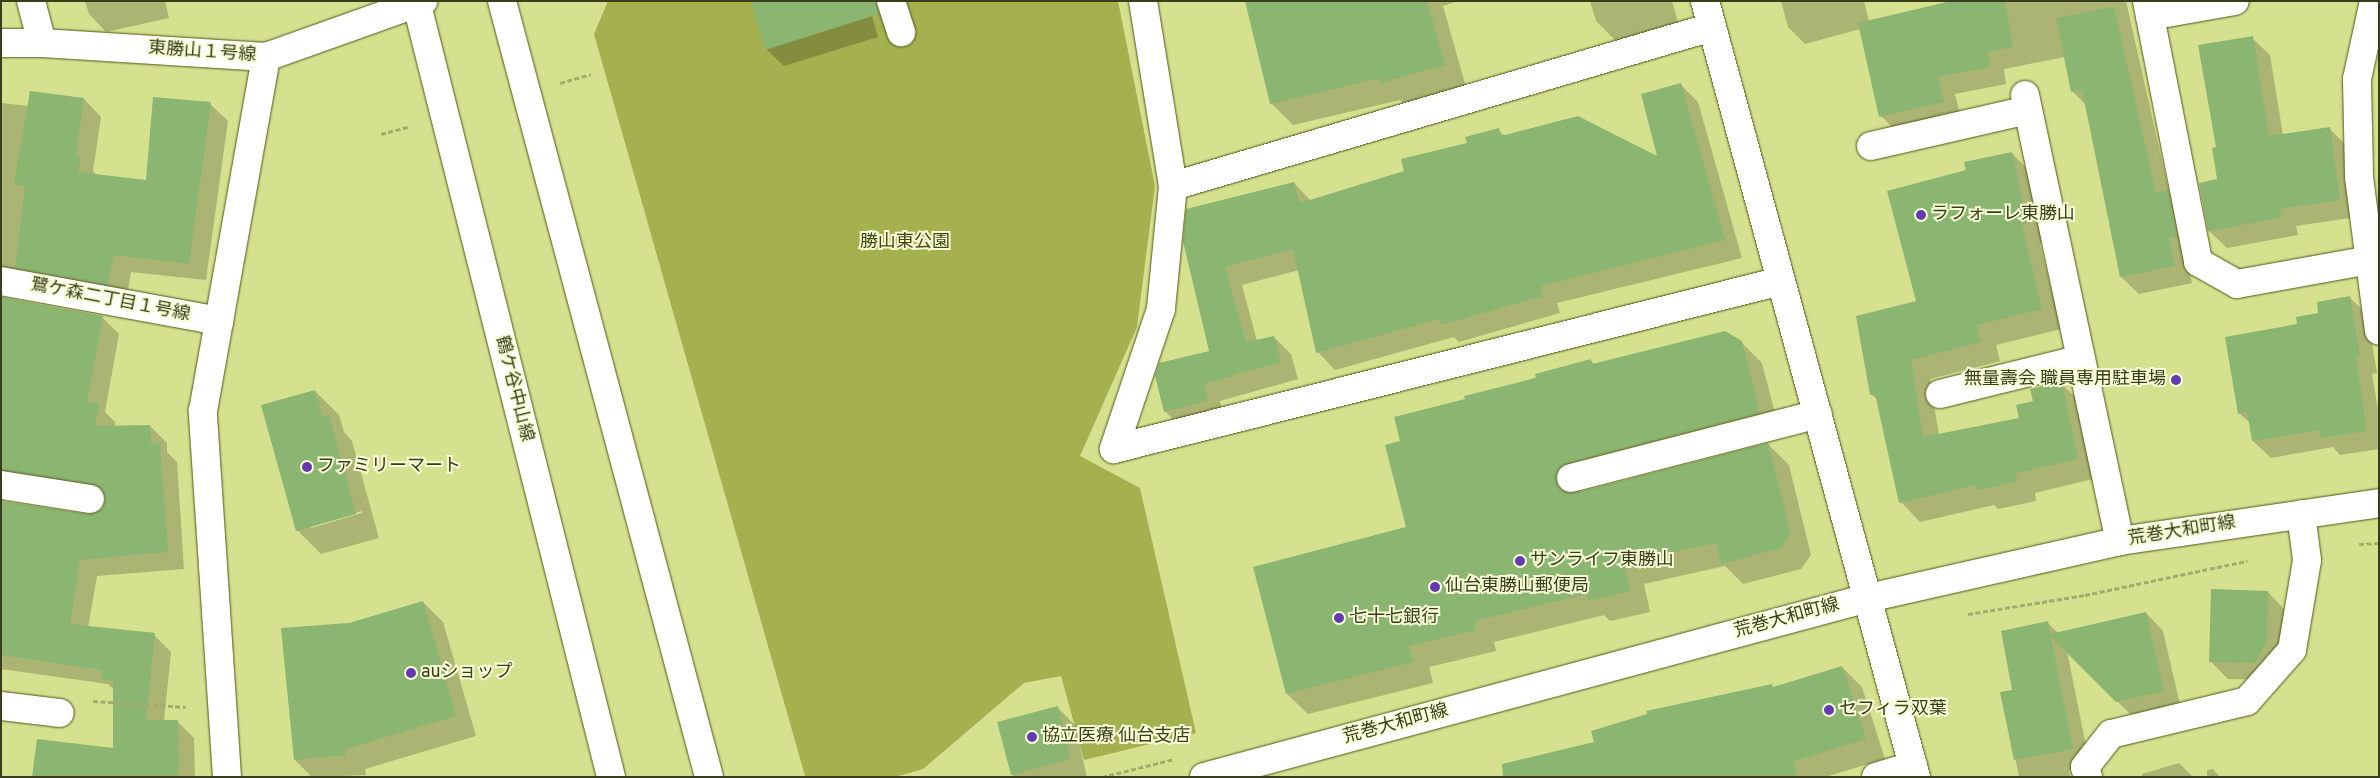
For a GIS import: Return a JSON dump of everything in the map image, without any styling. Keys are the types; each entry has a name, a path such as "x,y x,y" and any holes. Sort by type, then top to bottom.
{"street":[{"path":"31,1 42,43"},
{"path":"502,1 709,777"},
{"path":"891,1 901,32"},
{"path":"1143,1 1173,186 1161,309 1114,449 1781,281"},
{"path":"1704,1 1915,771 1876,777"},
{"path":"2235,1 2148,9 2198,262 2237,284 2370,260"},
{"path":"2374,1 2357,79 2360,177 2379,332"},
{"name":"東勝山１号線","path":"1,43 42,43 266,58 419,2"},
{"name":"鶴ケ谷中山線","path":"419,2 611,777"},
{"path":"1173,186 1712,28"},
{"path":"227,777 203,411 266,58"},
{"path":"1871,146 2027,103 2120,542"},
{"name":"鷺ケ森二丁目１号線","path":"1,281 219,322"},
{"path":"1940,394 2082,359"},
{"path":"1571,478 1818,414"},
{"path":"1,485 90,499"},
{"name":"荒巻大和町線","path":"1204,777 1868,598 2120,542 2379,503"},
{"path":"2088,777 2085,767 2111,734 2247,701 2292,650 2307,560 2301,514"},
{"path":"1,706 60,713"}],"path":[{"path":"560,84 590,74"},
{"path":"381,134 408,127"},
{"path":"2306,549 2379,543"},
{"path":"1963,615 2086,595 2248,561"},
{"path":"60,713 92,700 222,710"}],"green space":[{"name":"勝山東公園","path":"608,1 1118,1 1155,186 1137,327 1080,456 1140,488 1196,733 1084,760 1061,676 1024,683 923,769 895,777 805,776 594,34"}],"building":[{"path":"751,1 876,1 879,14 765,50"},
{"path":"1245,1 1427,1 1445,65 1381,83 1380,78 1270,104"},
{"path":"1951,1 2005,1 2013,47 1987,52 1990,67 1938,77 1944,102 1879,117 1858,23"},
{"path":"2114,7 2156,193 2168,190 2177,237 2169,238 2175,266 2120,277 2082,90 2071,92 2056,18"},
{"path":"2253,36 2269,136 2330,127 2340,200 2280,209 2281,218 2208,231 2199,183 2217,179 2212,148 2216,147 2198,45"},
{"path":"1681,83 1725,240 1541,286 1543,296 1441,325 1439,319 1316,353 1293,249 1225,267 1246,342 1274,336 1281,362 1204,384 1208,401 1164,412 1155,376 1159,363 1209,351 1183,241 1186,209 1294,182 1300,203 1404,171 1401,159 1467,143 1465,137 1499,128 1501,136 1578,116 1657,156 1641,94"},
{"path":"30,91 84,98 76,156 81,157 78,172 146,180 153,97 211,102 189,264 114,255 108,285 15,268 25,186 14,184"},
{"path":"2012,152 2027,224 2022,225 2042,309 1977,325 1981,342 1911,360 1923,437 2019,418 2016,405 2033,401 2030,389 2062,382 2078,459 2016,473 2017,482 1977,490 1976,485 1899,503 1875,394 1870,395 1856,316 1916,301 1887,191 1966,170 1964,162"},
{"path":"2350,296 2360,356 2356,357 2367,431 2321,438 2320,430 2252,441 2247,412 2238,414 2225,337 2297,324 2296,317 2318,313 2317,302"},
{"path":"1,297 103,316 87,402 99,404 95,426 150,425 151,444 160,443 168,552 80,560 70,624 155,633 146,720 178,720 179,777 32,777 37,739 113,748 113,681 102,680 102,670 1,655 1,501 88,514 102,509 105,501 104,493 93,484 1,470"},
{"path":"1725,331 1742,341 1760,413 1567,463 1560,467 1556,481 1560,489 1575,493 1768,443 1791,534 1780,548 1721,564 1716,543 1624,563 1630,591 1588,601 1586,594 1474,621 1476,630 1409,646 1413,662 1286,694 1253,567 1406,527 1385,445 1400,441 1394,417 1465,399 1464,396 1536,378 1535,374 1591,359 1592,364"},
{"path":"315,390 323,417 329,415 356,514 296,531 261,405"},
{"path":"2211,589 2268,591 2267,641 2255,663 2209,662"},
{"path":"423,601 456,716 346,749 346,755 294,760 281,628 349,623"},
{"path":"2146,612 2164,691 2116,702 2051,637 2073,749 2014,760 2000,692 2012,690 2001,631 2048,621 2050,634"},
{"path":"1842,666 1866,739 1793,761 1798,777 1503,777 1502,764 1594,742 1591,731 1647,714 1646,711 1772,684 1773,687"},
{"path":"1058,706 1071,759 1011,775 997,722"}],"place":[{"name":"ラフォーレ東勝山","path":"1921,215"},
{"name":"無量壽会 職員専用駐車場","path":"2176,380"},
{"name":"ファミリーマート","path":"307,467"},
{"name":"サンライフ東勝山","path":"1520,561"},
{"name":"仙台東勝山郵便局","path":"1435,587"},
{"name":"七十七銀行","path":"1339,618"},
{"name":"auショップ","path":"411,673"},
{"name":"セフィラ双葉","path":"1829,710"},
{"name":"協立医療 仙台支店","path":"1032,737"}]}
